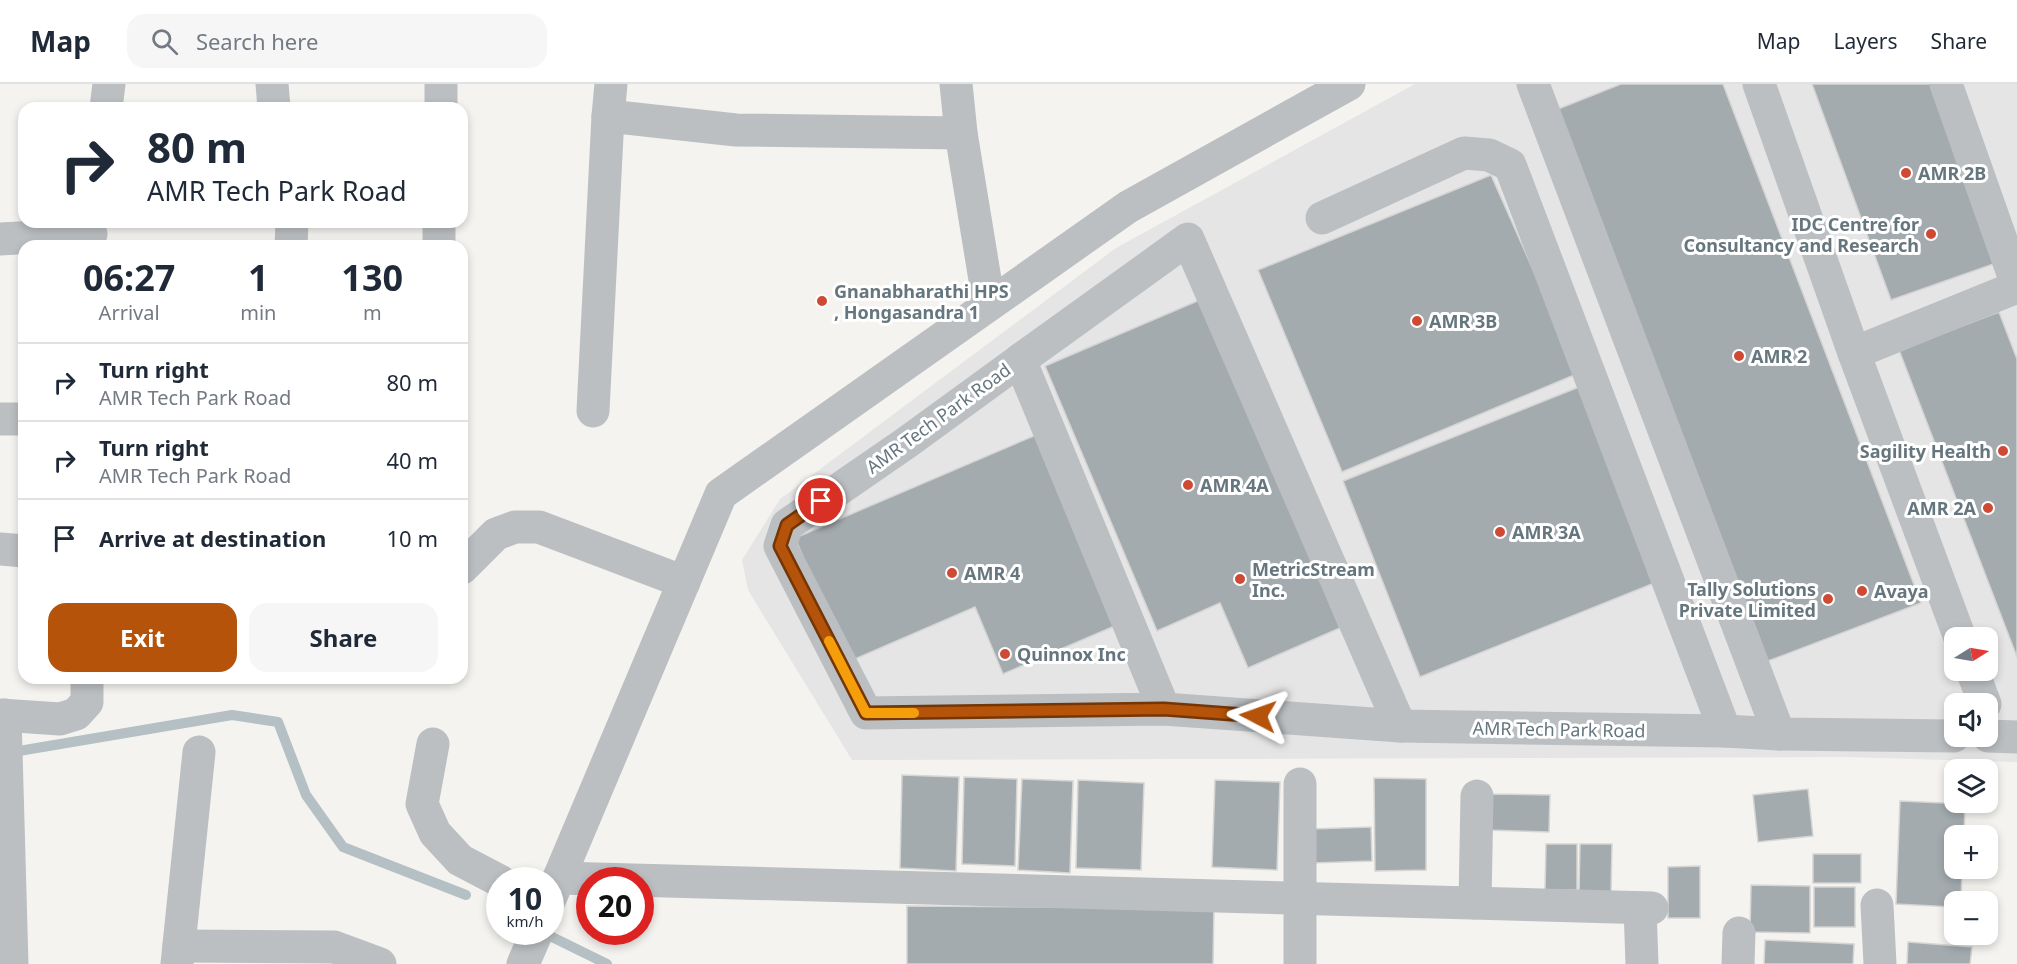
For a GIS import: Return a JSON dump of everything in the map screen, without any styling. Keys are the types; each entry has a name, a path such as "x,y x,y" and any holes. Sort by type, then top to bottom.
{"street":[{"path":"107,102 109,84"},
{"path":"272,84 274,102"},
{"path":"441,84 441,102"},
{"path":"593,411 611,84"},
{"path":"956,84 961,133 989,304"},
{"path":"1533,84 1779,734"},
{"path":"1759,84 1854,353 1956,627"},
{"path":"1854,353 2017,286 1946,84"},
{"path":"564,867 721,494 1128,207 1346,85"},
{"path":"608,116 736,130 961,133"},
{"path":"1322,218 1464,153 1489,155 1510,165 1725,731"},
{"path":"0,238 91,234"},
{"path":"1020,360 1188,239 1400,726"},
{"name":"AMR Tech Park Road","path":"1164,709 1020,360 906,443 787,525 780,546 866,713 1164,709 1400,726 1944,736"},
{"path":"0,419 18,419"},
{"path":"468,562 496,534 515,527 539,527 684,582"},
{"path":"0,549 18,550"},
{"path":"12,964 2,715 60,719 76,714 87,702 87,684"},
{"path":"433,744 422,804 435,833 460,860 486,874"},
{"path":"199,753 178,955 334,947 380,964"},
{"path":"1300,784 1300,964"},
{"path":"1475,903 1477,796"},
{"path":"564,888 1300,898 1646,908 1642,964"},
{"path":"1877,905 1880,964"},
{"path":"523,964 531,945"}],"shaded area":[{"path":"1415,84 2017,84 2017,762 1998,761 1998,759 1848,757 852,760 748,590 742,560 780,499 1116,248"}],"building":[{"name":"AMR 2","path":"1621,84 1723,84 1921,603 1768,661 1558,109"},
{"name":"AMR 2B","path":"1812,84 1935,84 2002,261 1891,300"},
{"name":"AMR 3B","path":"1491,175 1579,373 1342,472 1258,270"},
{"name":"AMR 4A","path":"1202,299 1340,628 1248,668 1220,603 1157,631 1045,366"},
{"name":"AMR 2A","path":"1999,312 2017,359 2017,657 1899,350"},
{"name":"AMR 3A","path":"1579,387 1657,582 1420,677 1343,481"},
{"name":"AMR 4","path":"1036,435 1117,625 1003,674 975,607 848,662 795,538"},
{"path":"902,775 959,777 956,871 900,868"},
{"path":"964,777 1017,779 1015,866 962,864"},
{"path":"1374,778 1426,779 1426,870 1375,871"},
{"path":"1022,779 1073,781 1070,873 1018,870"},
{"path":"1078,780 1144,783 1141,870 1076,868"},
{"path":"1215,780 1280,782 1277,870 1212,867"},
{"path":"1808,789 1813,836 1758,842 1753,795"},
{"path":"1488,794 1550,795 1549,832 1487,830"},
{"path":"1900,801 1944,803 1944,813 1965,813 1964,825 1944,825 1944,879 1962,879 1961,891 1944,891 1944,906 1896,904"},
{"path":"1371,827 1372,861 1312,863 1311,829"},
{"path":"1546,844 1577,844 1577,890 1545,890"},
{"path":"1580,844 1612,844 1611,892 1579,892"},
{"path":"1813,854 1861,854 1861,883 1813,883"},
{"path":"1700,866 1700,918 1668,918 1668,867"},
{"path":"1751,885 1810,886 1810,933 1750,932"},
{"path":"1814,887 1855,887 1855,927 1814,927"},
{"path":"907,906 1214,908 1213,964 907,964"},
{"path":"1765,940 1854,944 1853,964 1764,964"},
{"path":"1908,942 1972,947 1970,964 1907,964"}],"waterway":[{"path":"19,751 232,715 278,722 306,795 343,847 466,895"},
{"path":"564,943 607,964"}],"slow traffic":[{"path":"829,641 866,713 914,713"}],"place":[{"name":"AMR 2B","path":"1906,173"},
{"name":"IDC Centre for Consultancy and Research","path":"1931,234"},
{"name":"Gnanabharathi HPS , Hongasandra 1","path":"822,301"},
{"name":"AMR 3B","path":"1417,321"},
{"name":"AMR 2","path":"1739,356"},
{"name":"Sagility Health","path":"2003,451"},
{"name":"AMR 4A","path":"1188,485"},
{"name":"AMR 2A","path":"1988,508"},
{"name":"AMR 3A","path":"1500,532"},
{"name":"AMR 4","path":"952,573"},
{"name":"MetricStream Inc.","path":"1240,579"},
{"name":"Avaya","path":"1862,591"},
{"name":"Tally Solutions Private Limited","path":"1828,599"},
{"name":"Quinnox Inc","path":"1005,654"}],"route":[{"path":"821,501 787,525 780,546 866,713 1164,709 1258,716"}]}
